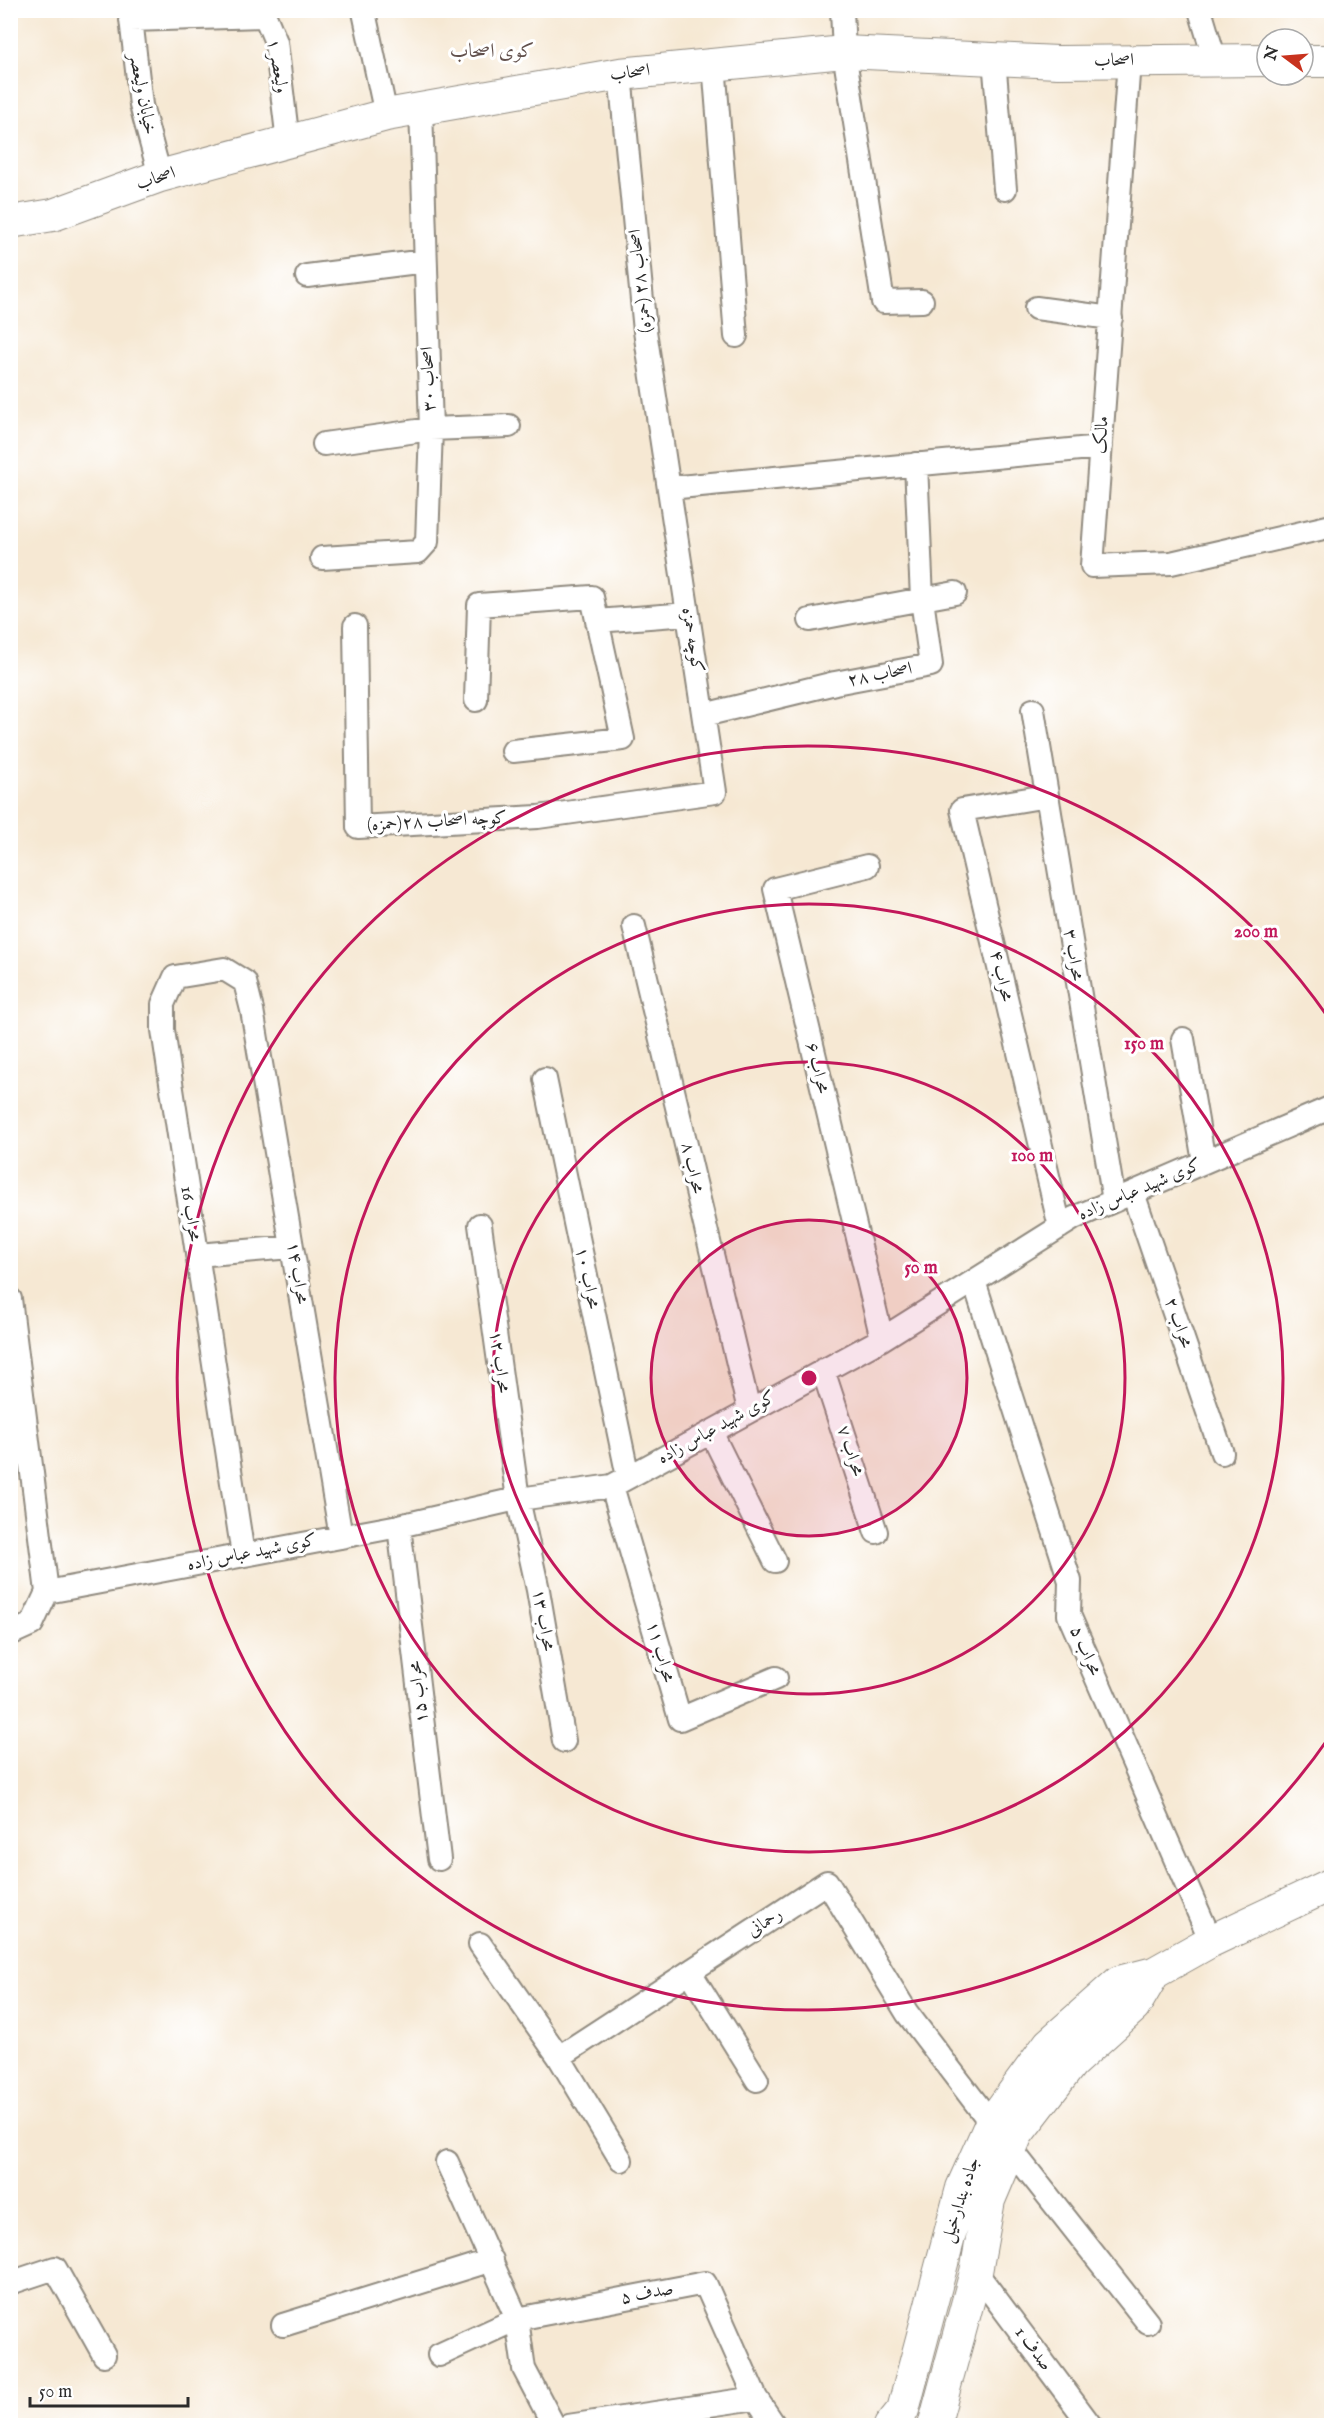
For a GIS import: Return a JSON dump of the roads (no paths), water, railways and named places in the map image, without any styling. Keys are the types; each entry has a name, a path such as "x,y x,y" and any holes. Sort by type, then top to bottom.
{"main road":[{"name":"اصحاب","path":"10,222 53,215 160,176 386,115 421,107 620,74 844,52 994,59 1255,60"},
{"path":"1315,61 1332,61"},
{"name":"جاده بندارخیل","path":"890,2426 903,2410 962,2187 991,2123 1050,2044 1119,1982 1154,1973 1211,1941 1332,1884"},
{"name":"جاده بندارخیل","path":"934,2426 976,2272 990,2200 1017,2134 1071,2064 1134,2007 1154,1973"}],"street":[{"path":"842,10 844,52 884,302 922,301"},
{"path":"1200,10 1215,60"},
{"path":"364,12 386,115"},
{"name":"ولیعصر ۱","path":"130,15 265,16 276,42 288,142"},
{"name":"خیابان ولیعصر","path":"130,15 141,105 160,176"},
{"path":"994,59 1005,189"},
{"name":"مالک","path":"1129,61 1092,566 1171,563 1332,526"},
{"path":"714,64 736,336"},
{"name":"اصحاب ۲۸ (حمزه)","path":"620,74 645,331 669,488"},
{"name":"اصحاب ۳۰","path":"322,558 417,552 424,548 427,542 431,429 421,107"},
{"path":"307,276 425,261"},
{"path":"1036,308 1111,318"},
{"path":"324,444 431,429 509,426"},
{"path":"669,488 1101,447"},
{"name":"اصحاب ۲۸","path":"704,715 835,683 931,665 922,599 916,464"},
{"name":"کوچه حمزه","path":"669,488 715,792"},
{"path":"810,620 955,593"},
{"path":"476,700 479,605 592,597 623,739 513,751"},
{"path":"597,621 688,614"},
{"name":"کوچه اصحاب ۲۸(حمزه)","path":"355,626 358,827 538,817 715,792"},
{"name":"محراب ۳","path":"1033,710 1047,796 1124,1197"},
{"name":"محراب ۴","path":"1047,796 962,810 1060,1227"},
{"name":"محراب ۶","path":"867,866 775,889 882,1339"},
{"name":"محراب ۸","path":"634,926 749,1410"},
{"name":"محراب 16","path":"243,1555 163,1030 163,1004 175,976 224,969 245,982 252,1010"},
{"name":"محراب ۱۴","path":"252,1010 341,1537"},
{"path":"1183,1039 1204,1162"},
{"name":"محراب ۱۰","path":"545,1079 620,1482"},
{"name":"کوی شهید عباس زاده","path":"47,1592 399,1526 518,1499 620,1482 882,1339 1060,1227 1332,1107"},
{"name":"محراب ۲","path":"1124,1197 1222,1453"},
{"name":"محراب ۱۲","path":"480,1225 518,1499"},
{"path":"197,1255 292,1248"},
{"name":"محراب ۵","path":"974,1281 1070,1581 1069,1615 1211,1941"},
{"path":"10,1299 47,1592 32,1624 10,1634"},
{"name":"محراب ۷","path":"823,1370 876,1532"},
{"path":"711,1432 775,1561"},
{"name":"محراب ۱۱","path":"620,1482 680,1719 776,1678"},
{"name":"محراب ۱۳","path":"518,1499 538,1590 564,1741"},
{"name":"محراب ۱۵","path":"399,1526 439,1859"},
{"name":"رحمانی","path":"559,2057 827,1882 907,2013 991,2123"},
{"path":"480,1944 559,2057 621,2160"},
{"path":"690,1972 757,2080"},
{"path":"1011,2149 1148,2323"},
{"path":"447,2162 517,2319 524,2369 554,2426"},
{"path":"283,2325 492,2260"},
{"path":"10,2283 55,2268 104,2355"},
{"name":"صدف 1","path":"976,2272 1091,2426"},
{"name":"صدف ۵","path":"439,2355 517,2319 705,2283 756,2398 775,2426"},
{"path":"568,2426 756,2398"}],"district":[{"name":"کوی اصحاب","path":"492,51"}]}
